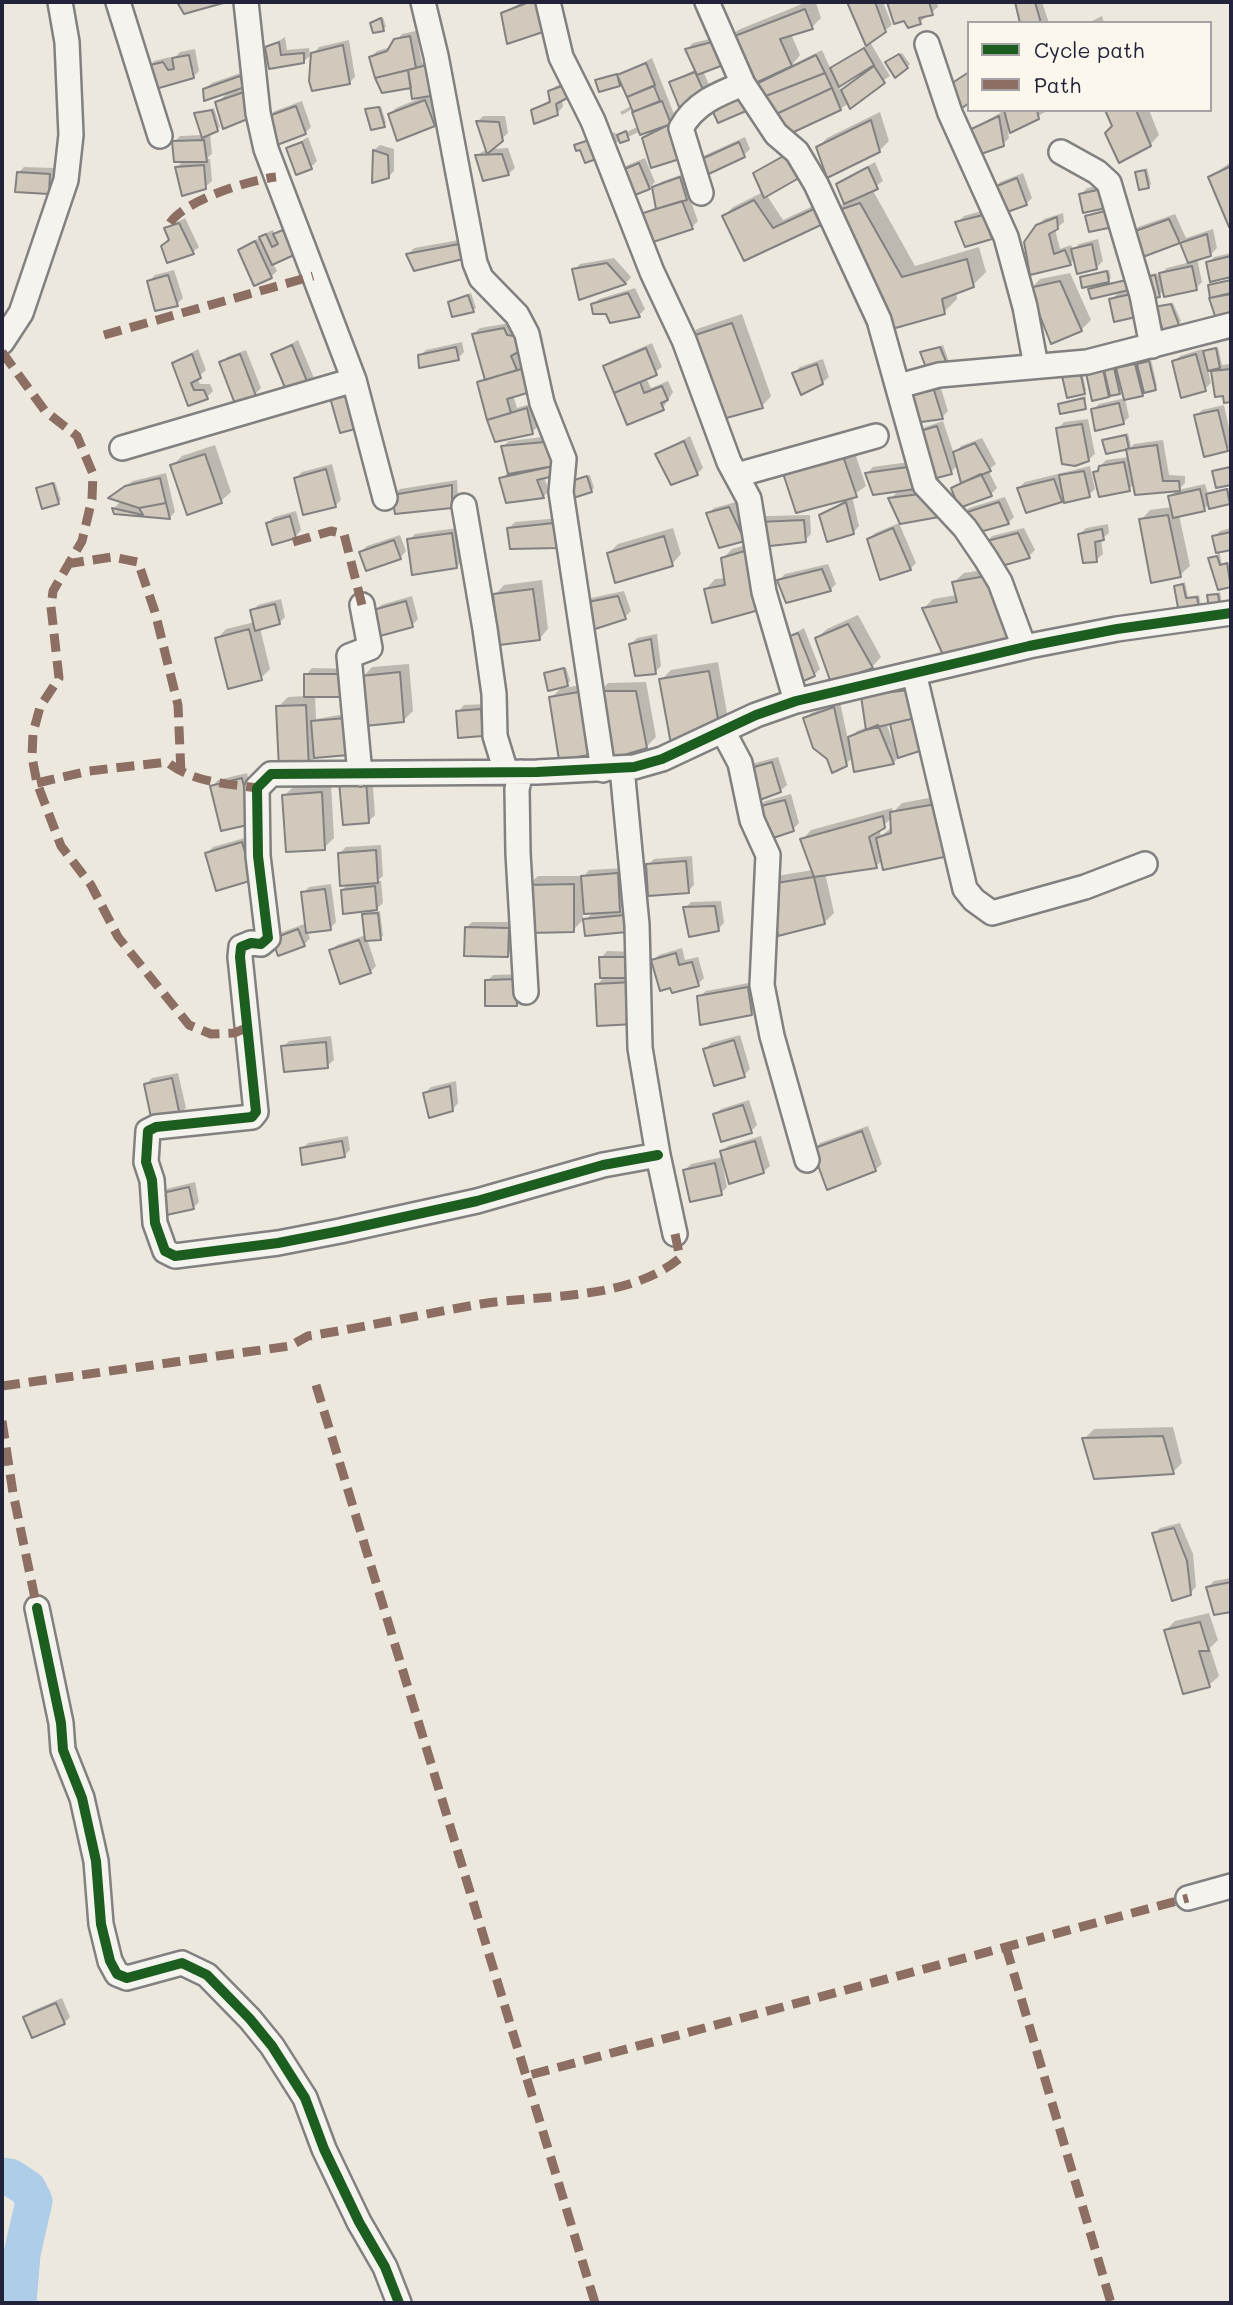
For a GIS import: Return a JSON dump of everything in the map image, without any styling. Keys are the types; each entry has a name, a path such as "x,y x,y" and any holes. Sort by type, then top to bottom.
{"street":[{"path":"2,342 21,313 66,180 70,122 67,42 60,2"},
{"path":"118,2 160,136"},
{"path":"246,2 258,113 266,149 354,380 385,498"},
{"path":"423,2 436,55 475,263 481,278 517,315 527,334 542,403 564,459 561,492 612,769 637,925 640,1048 675,1234"},
{"path":"548,2 561,57 593,121 749,499 764,592 796,701"},
{"path":"707,2 743,84 776,134 797,152 816,184 879,320 926,485 964,528 1000,582 1024,647"},
{"path":"927,44 950,113 1006,237 1025,307 1036,366"},
{"path":"701,193 681,128 693,110 714,95 743,84"},
{"path":"1061,152 1097,172 1109,183 1142,295 1152,346"},
{"path":"898,386 939,375 1087,362 1231,325"},
{"path":"122,449 354,380"},
{"path":"737,475 876,436"},
{"path":"464,506 494,694 495,736 514,772 517,789 517,853 526,992"},
{"path":"360,774 349,656 370,648 362,605"},
{"path":"658,1155 603,1165 477,1201 295,1240 175,1256 164,1251 155,1223 152,1180 146,1162 148,1131 156,1127 252,1117 256,1112 240,957 241,947 251,943 261,944 268,938 258,856 257,788 271,774 612,769 662,759 796,701 1024,647 1117,629 1231,613"},
{"path":"914,673 965,889 974,901 992,913 1085,887 1145,864"},
{"path":"723,731 740,763 752,820 768,855 762,985 772,1036 807,1160"},
{"path":"37,1608 61,1723 63,1750 82,1798 96,1861 101,1924 110,1961 117,1974 127,1978 182,1963 207,1975 250,2019 305,2098 324,2149 359,2222 385,2267 399,2303"},
{"path":"1188,1898 1231,1886"}],"building":[{"path":"177,2 227,2 184,14"},
{"path":"529,2 540,2 549,30 507,44 501,13"},
{"path":"847,2 875,2 886,32 866,46"},
{"path":"887,2 929,2 933,15 919,18 921,24 908,28 904,21 894,24"},
{"path":"1015,2 1035,2 1040,21 1020,21"},
{"path":"805,9 813,29 780,39 792,66 747,87 727,39"},
{"path":"381,18 384,31 373,33 370,23"},
{"path":"410,36 416,68 375,78 369,57 387,51 394,39"},
{"path":"716,41 726,64 697,75 685,49"},
{"path":"279,42 281,55 304,53 304,63 269,69 265,47"},
{"path":"343,45 350,84 312,91 309,81 311,53"},
{"path":"864,48 874,65 839,87 830,68"},
{"path":"899,54 908,68 895,78 885,62"},
{"path":"189,55 194,78 152,90 146,66 163,62 168,70 174,69 172,58"},
{"path":"816,55 825,73 758,99 752,86"},
{"path":"646,63 655,85 627,97 617,75"},
{"path":"430,64 437,95 412,99 408,70"},
{"path":"874,66 885,83 850,109 841,90"},
{"path":"408,70 411,88 382,93 375,78"},
{"path":"695,72 706,96 679,107 669,82"},
{"path":"825,73 832,88 772,116 758,99"},
{"path":"967,73 967,104 962,108 949,85"},
{"path":"617,74 620,86 599,92 595,80"},
{"path":"240,76 245,87 204,101 203,89"},
{"path":"562,86 569,97 556,104 558,115 534,124 531,110 550,102 548,91"},
{"path":"654,86 660,101 633,112 627,97"},
{"path":"832,88 841,110 783,137 772,116"},
{"path":"741,89 753,108 718,123 709,103"},
{"path":"247,91 255,116 223,129 215,102"},
{"path":"425,100 435,126 397,141 388,114"},
{"path":"662,101 671,124 640,135 632,112"},
{"path":"296,106 306,134 277,145 266,117"},
{"path":"379,107 385,127 371,130 365,109"},
{"path":"212,110 218,131 202,138 194,113"},
{"path":"1005,112 1037,112 1039,119 1010,133"},
{"path":"1106,112 1137,112 1151,146 1119,163 1105,133 1112,126"},
{"path":"999,116 1004,146 978,155 967,131"},
{"path":"871,120 880,152 827,178 816,147"},
{"path":"476,121 499,122 503,141 487,154"},
{"path":"670,124 683,158 651,168 642,138"},
{"path":"626,131 629,140 620,143 617,135"},
{"path":"592,139 599,158 585,163 580,150 576,151 574,145"},
{"path":"204,140 207,162 174,162 172,141"},
{"path":"302,142 312,169 296,175 286,148"},
{"path":"739,142 745,157 700,178 693,163"},
{"path":"373,150 388,155 389,178 372,183"},
{"path":"502,154 509,175 483,181 475,155"},
{"path":"787,154 799,178 764,198 753,173"},
{"path":"639,163 650,189 625,199 615,173"},
{"path":"204,165 206,189 182,196 175,167"},
{"path":"1231,166 1231,227 1229,227 1208,177"},
{"path":"868,167 878,189 844,204 836,184"},
{"path":"1145,170 1149,188 1139,190 1135,172"},
{"path":"17,172 50,174 49,194 15,192"},
{"path":"680,177 687,200 656,209 652,187"},
{"path":"1017,178 1027,205 1004,213 992,188"},
{"path":"1102,189 1106,208 1083,213 1079,194"},
{"path":"754,200 773,228 816,208 823,224 744,261 722,216"},
{"path":"682,201 693,229 653,242 640,214"},
{"path":"860,203 902,277 967,259 974,287 942,299 945,314 885,331 833,212"},
{"path":"1109,210 1113,227 1089,232 1085,216"},
{"path":"983,215 992,239 965,247 955,222"},
{"path":"1057,217 1058,229 1049,234 1054,254 1065,250 1071,265 1030,275 1024,242 1036,225"},
{"path":"1169,219 1180,243 1140,258 1130,233"},
{"path":"179,223 194,254 167,263 161,246 169,240 164,228"},
{"path":"283,230 294,255 272,265 259,237 266,234 272,247 278,244 273,234"},
{"path":"1207,234 1211,256 1188,263 1180,243"},
{"path":"255,241 272,278 254,286 238,250"},
{"path":"459,244 463,259 414,271 406,254"},
{"path":"1092,244 1097,269 1077,274 1071,249"},
{"path":"1231,256 1231,277 1210,282 1206,262"},
{"path":"607,263 626,284 579,300 572,269"},
{"path":"1192,266 1197,290 1164,297 1159,273"},
{"path":"1107,271 1109,282 1082,288 1080,277"},
{"path":"168,275 178,306 155,311 147,281"},
{"path":"1155,275 1160,297 1145,300 1140,278"},
{"path":"1126,280 1129,290 1091,299 1088,289"},
{"path":"1231,280 1231,293 1210,298 1208,285"},
{"path":"1060,281 1082,331 1051,344 1029,288"},
{"path":"628,293 640,317 610,323 606,314 593,314 591,304"},
{"path":"1131,294 1136,317 1114,322 1109,299"},
{"path":"1231,294 1231,319 1217,322 1209,298"},
{"path":"468,295 474,312 452,317 448,302"},
{"path":"1171,304 1179,325 1163,330 1154,307"},
{"path":"732,323 763,408 719,420 686,338"},
{"path":"504,328 507,335 514,336 522,350 511,356 517,370 485,380 472,334"},
{"path":"292,345 309,386 288,395 271,354"},
{"path":"456,347 459,360 419,368 418,355"},
{"path":"940,347 948,366 927,370 920,352"},
{"path":"646,348 657,375 614,393 603,366"},
{"path":"1216,348 1220,368 1208,371 1203,351"},
{"path":"192,354 201,378 191,383 194,390 204,390 208,399 188,406 172,363"},
{"path":"240,354 256,396 235,404 219,362"},
{"path":"1196,354 1206,391 1181,398 1172,361"},
{"path":"1149,361 1156,390 1144,393 1137,364"},
{"path":"817,364 823,384 801,395 792,373"},
{"path":"1135,364 1143,396 1124,400 1116,368"},
{"path":"525,368 527,393 507,399 511,413 487,420 477,382"},
{"path":"1114,368 1120,394 1110,396 1104,370"},
{"path":"1103,369 1109,397 1092,401 1086,373"},
{"path":"1231,369 1231,402 1224,403 1223,396 1215,397 1211,371"},
{"path":"1080,371 1085,394 1067,398 1062,376"},
{"path":"640,382 644,393 662,386 668,400 661,403 664,410 627,425 614,393"},
{"path":"933,387 943,419 914,423 906,393"},
{"path":"348,388 359,428 340,433 329,394"},
{"path":"1084,398 1086,409 1060,414 1058,404"},
{"path":"1119,403 1124,424 1095,431 1091,409"},
{"path":"527,408 533,434 495,442 487,420"},
{"path":"1218,410 1228,451 1204,457 1194,415"},
{"path":"1082,424 1089,461 1075,466 1062,464 1056,428"},
{"path":"937,426 952,474 925,481 917,432"},
{"path":"1126,435 1129,449 1106,454 1102,440"},
{"path":"684,441 698,475 671,485 655,454"},
{"path":"545,442 554,466 508,474 501,446"},
{"path":"975,443 991,471 961,483 953,452"},
{"path":"1157,445 1163,481 1179,481 1180,491 1135,495 1126,449"},
{"path":"842,453 857,497 796,513 781,467"},
{"path":"205,454 222,503 187,515 170,465"},
{"path":"1124,462 1130,491 1099,497 1093,472 1098,471 1099,466"},
{"path":"554,466 554,476 537,480 544,498 506,503 499,478"},
{"path":"915,466 922,488 873,495 865,473"},
{"path":"1230,467 1231,485 1216,488 1212,471"},
{"path":"326,469 336,507 303,515 294,478"},
{"path":"1084,471 1090,497 1064,503 1059,475"},
{"path":"981,474 992,496 959,508 951,488"},
{"path":"587,476 592,492 570,499 565,483"},
{"path":"160,478 166,503 139,508 108,498 125,486"},
{"path":"1054,479 1062,502 1026,513 1017,488"},
{"path":"53,483 59,504 42,509 36,488"},
{"path":"452,485 452,508 395,514 392,495"},
{"path":"1200,489 1205,511 1173,518 1168,496"},
{"path":"1227,489 1230,504 1209,509 1206,494"},
{"path":"928,493 939,517 900,524 888,498"},
{"path":"846,502 854,534 827,542 819,515"},
{"path":"999,502 1009,524 976,533 961,514"},
{"path":"166,503 170,519 114,514 112,508 143,515 139,508"},
{"path":"729,507 745,541 719,548 706,513"},
{"path":"1168,515 1181,577 1151,583 1139,519"},
{"path":"290,516 296,538 272,545 266,523"},
{"path":"804,520 806,542 761,547 758,522"},
{"path":"554,523 558,548 510,549 507,528"},
{"path":"893,528 911,570 880,580 867,539"},
{"path":"1102,529 1104,540 1095,542 1097,562 1083,563 1078,534"},
{"path":"1231,532 1231,550 1216,553 1212,536"},
{"path":"452,533 457,568 412,575 407,539"},
{"path":"1018,533 1030,558 998,567 983,542"},
{"path":"664,536 673,566 615,583 607,553"},
{"path":"394,540 401,559 366,571 359,552"},
{"path":"748,550 759,610 712,623 704,589 725,585 721,558"},
{"path":"1217,556 1220,565 1227,563 1231,587 1218,590 1208,558"},
{"path":"822,569 831,591 786,603 777,580"},
{"path":"986,576 1009,641 944,657 922,608 957,602 952,582"},
{"path":"1183,584 1186,598 1197,597 1199,609 1179,613 1174,586"},
{"path":"533,589 540,640 499,645 493,594"},
{"path":"1218,594 1220,607 1209,608 1207,595"},
{"path":"618,596 626,619 589,631 583,603"},
{"path":"406,601 413,627 380,636 373,610"},
{"path":"275,604 280,624 255,631 250,610"},
{"path":"848,624 873,668 831,683 815,638"},
{"path":"249,629 262,680 228,689 215,638"},
{"path":"798,633 815,676 799,683 782,639"},
{"path":"651,639 656,674 635,676 629,644"},
{"path":"564,668 568,686 548,691 544,673"},
{"path":"709,671 719,724 671,744 659,679"},
{"path":"400,672 404,722 365,726 361,676"},
{"path":"304,674 346,674 346,697 304,697"},
{"path":"908,690 915,718 866,730 861,696"},
{"path":"585,691 595,754 559,760 549,697"},
{"path":"597,691 636,691 647,748 611,759"},
{"path":"306,705 309,768 279,769 276,706"},
{"path":"834,707 847,766 832,773 827,759 813,748 803,718"},
{"path":"481,709 483,736 458,738 456,711"},
{"path":"346,718 349,755 314,758 311,721"},
{"path":"915,718 923,750 898,758 890,724"},
{"path":"878,725 894,764 854,772 848,737"},
{"path":"772,762 781,792 757,801 747,769"},
{"path":"242,778 252,824 221,831 210,786"},
{"path":"366,779 369,823 343,825 339,782"},
{"path":"322,792 325,850 286,852 282,795"},
{"path":"785,800 794,831 764,841 757,807"},
{"path":"936,804 944,857 883,870 876,838 891,833 890,812"},
{"path":"883,816 885,828 869,837 877,868 814,877 800,839"},
{"path":"242,842 253,880 216,891 205,853"},
{"path":"376,850 378,883 340,886 338,853"},
{"path":"686,861 689,893 648,896 646,864"},
{"path":"618,873 620,912 584,914 581,876"},
{"path":"814,877 825,924 778,936 770,884"},
{"path":"574,884 574,932 528,933 526,885"},
{"path":"375,886 377,910 343,914 341,890"},
{"path":"325,889 331,930 306,933 301,892"},
{"path":"715,906 719,931 689,937 683,907"},
{"path":"378,913 381,940 365,941 362,914"},
{"path":"625,915 627,932 585,936 583,919"},
{"path":"465,927 509,928 508,957 464,956"},
{"path":"298,929 305,946 278,956 272,939"},
{"path":"359,940 371,973 340,984 329,950"},
{"path":"676,953 679,965 692,962 699,986 672,993 670,988 660,991 651,960"},
{"path":"599,957 632,957 632,978 600,978"},
{"path":"516,979 517,1006 485,1006 485,980"},
{"path":"634,982 635,1024 597,1026 595,984"},
{"path":"748,987 752,1015 700,1025 697,996"},
{"path":"734,1040 745,1077 714,1086 703,1049"},
{"path":"326,1042 328,1068 284,1072 281,1046"},
{"path":"172,1078 180,1116 152,1122 144,1084"},
{"path":"450,1086 453,1111 429,1118 423,1093"},
{"path":"743,1105 752,1133 721,1142 713,1114"},
{"path":"862,1131 876,1171 827,1190 812,1149"},
{"path":"342,1141 345,1157 302,1165 300,1148"},
{"path":"755,1141 764,1173 729,1184 720,1151"},
{"path":"715,1163 722,1195 690,1202 683,1170"},
{"path":"189,1187 194,1209 162,1216 158,1194"},
{"path":"1163,1436 1174,1474 1094,1479 1082,1438"},
{"path":"1174,1528 1187,1561 1191,1595 1172,1601 1152,1533"},
{"path":"1231,1582 1231,1612 1214,1615 1206,1587"},
{"path":"1200,1622 1209,1651 1199,1651 1210,1687 1183,1694 1164,1630"},
{"path":"56,2003 65,2024 32,2038 23,2017"}],"waterway":[{"path":"2,2176 10,2177 28,2189 34,2201 22,2254 18,2303"}],"marked path":[{"path":"170,223 189,207 218,192 276,177"},
{"path":"104,335 313,276"},
{"path":"2,352 45,411 77,436 93,474 92,499 82,541 53,591 51,607 59,678 40,707 33,733 32,757 37,783 61,846 91,885 118,937 189,1025 211,1034 234,1033 249,1027"},
{"path":"293,542 331,531 344,534 362,605"},
{"path":"66,564 112,557 138,562 155,612 178,705 181,773"},
{"path":"37,783 89,771 167,762 199,778 257,788"},
{"path":"2,1386 290,1346 308,1336 481,1304 611,1289 659,1272 680,1258 675,1234"},
{"path":"316,1385 526,2076"},
{"path":"2,1421 13,1493 37,1608"},
{"path":"595,2303 526,2076 1188,1898"},
{"path":"1006,1947 1111,2303"}],"cycle path":[{"path":"658,1155 603,1165 477,1201 340,1231 278,1243 175,1256 165,1251 155,1223 152,1180 146,1162 148,1131 156,1127 252,1117 256,1112 240,957 241,947 251,943 261,944 268,938 258,856 257,788 271,774 537,772 634,767 662,759 756,715 796,701 1029,646 1117,629 1231,613"},
{"path":"37,1608 61,1723 63,1750 82,1798 96,1861 101,1924 110,1961 117,1974 127,1978 182,1963 207,1975 250,2019 272,2046 305,2098 324,2149 359,2222 385,2267 399,2303"}]}
